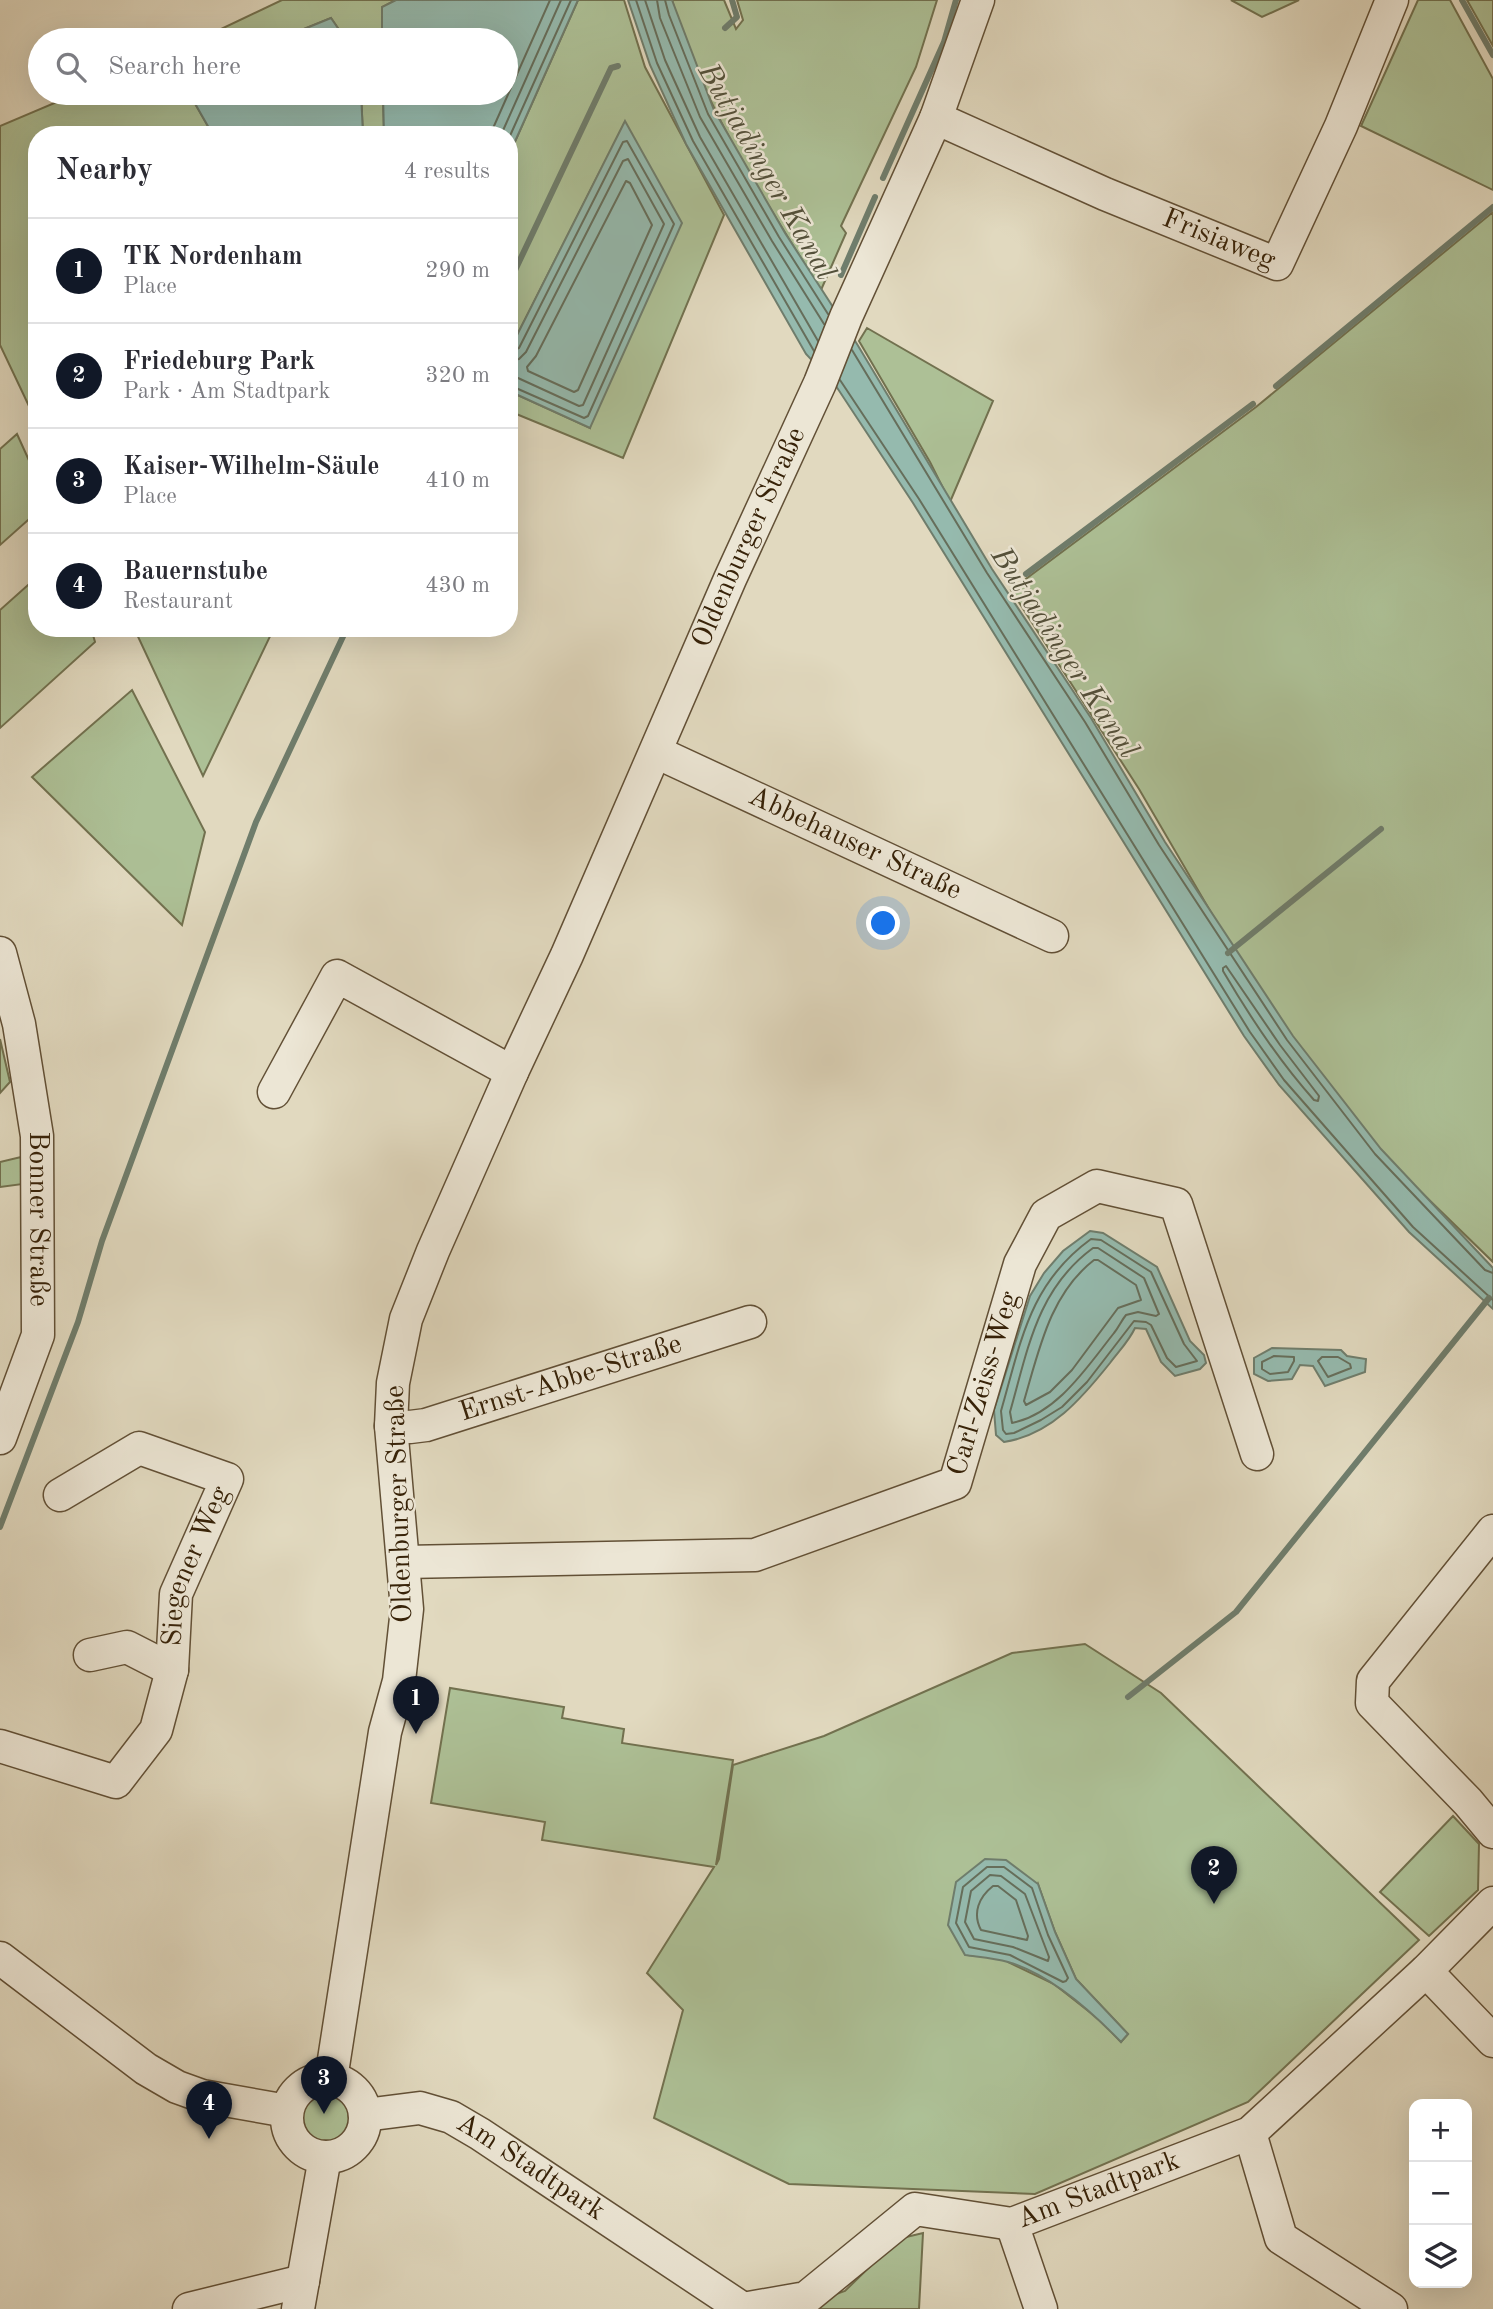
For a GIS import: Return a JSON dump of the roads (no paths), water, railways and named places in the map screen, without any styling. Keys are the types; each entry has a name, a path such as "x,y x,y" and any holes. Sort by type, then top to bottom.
{"street":[{"name":"Oldenburger Straße","path":"331,2079 385,1732 399,1681 405,1639 407,1609 404,1562 391,1426 393,1384 406,1319 433,1251 567,955 730,579 820,383 846,317 936,118 978,0"},
{"name":"Frisiaweg","path":"936,118 1105,194 1276,264 1341,126 1392,0"},
{"name":"Abbehauser Straße","path":"656,752 1052,936"},
{"name":"Bonner Straße","path":"0,953 19,1024 37,1136 38,1335 0,1438"},
{"path":"274,1092 337,976 512,1072"},
{"name":"Carl-Zeiss-Weg","path":"404,1562 755,1555 955,1483 1020,1264 1046,1215 1097,1186 1176,1204 1257,1454"},
{"name":"Ernst-Abbe-Straße","path":"391,1426 426,1424 750,1322"},
{"name":"Siegener Weg","path":"0,1746 116,1782 156,1730 172,1670 176,1594 227,1479 139,1448 60,1495"},
{"path":"1493,1531 1373,1681 1371,1703 1468,1802 1493,1832"},
{"name":"Siegener Weg","path":"90,1655 127,1647 172,1670"},
{"name":"Am Stadtpark","path":"365,2115 420,2108 451,2118 480,2134 743,2309 806,2298 915,2210 1012,2224 1250,2133 1426,1971 1493,1903"},
{"path":"0,1958 146,2069 177,2087 202,2096 287,2111"},
{"path":"1426,1971 1493,2041"},
{"path":"331,2079 344,2083 354,2091 362,2102 365,2115 363,2132 353,2147 337,2156 324,2157 308,2153 298,2145 290,2135 287,2111 293,2097 303,2086 316,2080 331,2079"},
{"path":"1250,2133 1281,2238 1391,2309"},
{"path":"189,2309 301,2295 324,2157"},
{"path":"1012,2224 1041,2309"}],"water":[{"path":"396,0 578,0 518,135 518,126 384,126 383,105 518,105 518,28 382,28 382,7"},
{"path":"628,0 672,0 714,110 785,233 857,344 992,569 1091,718 1165,842 1293,1036 1381,1149 1493,1268 1493,1309 1409,1232 1279,1085 1244,1036 913,503 836,386 806,354 686,144 650,65"},
{"path":"331,18 338,28 306,28"},
{"path":"196,105 362,105 363,126 208,126"},
{"path":"625,121 682,223 590,428 518,395 518,333"},
{"path":"1090,1231 1103,1233 1157,1267 1190,1341 1204,1355 1206,1363 1200,1369 1175,1376 1161,1362 1146,1329 1135,1328 1127,1342 1077,1402 1036,1432 1004,1442 996,1435 994,1410 1030,1296 1044,1273 1063,1251"},
{"path":"1272,1348 1341,1350 1347,1356 1366,1359 1365,1372 1325,1386 1313,1366 1300,1365 1292,1379 1268,1381 1254,1374 1254,1358"},
{"path":"985,1859 1006,1860 1038,1884 1076,1979 1128,2034 1121,2042 1083,2007 1039,1975 1008,1962 965,1955 948,1925 956,1882"}],"waterway":[{"path":"725,28 737,17 732,0"},
{"path":"883,178 944,42 956,0"},
{"path":"1462,0 1493,55"},
{"path":"518,264 611,68 618,66"},
{"name":"Butjadinger Kanal","path":"841,275 875,197"},
{"path":"1276,386 1493,207"},
{"name":"Butjadinger Kanal","path":"1026,574 1253,404"},
{"path":"0,1527 78,1322 102,1241 256,822 343,637"},
{"path":"1228,953 1381,829"},
{"path":"1128,1697 1236,1612 1489,1298"}],"place":[{"name":"TK Nordenham","path":"416,1734"},
{"name":"Friedeburg Park","path":"1214,1904"},
{"name":"Kaiser-Wilhelm-Säule","path":"324,2114"},
{"name":"Bauernstube","path":"209,2139"}]}
